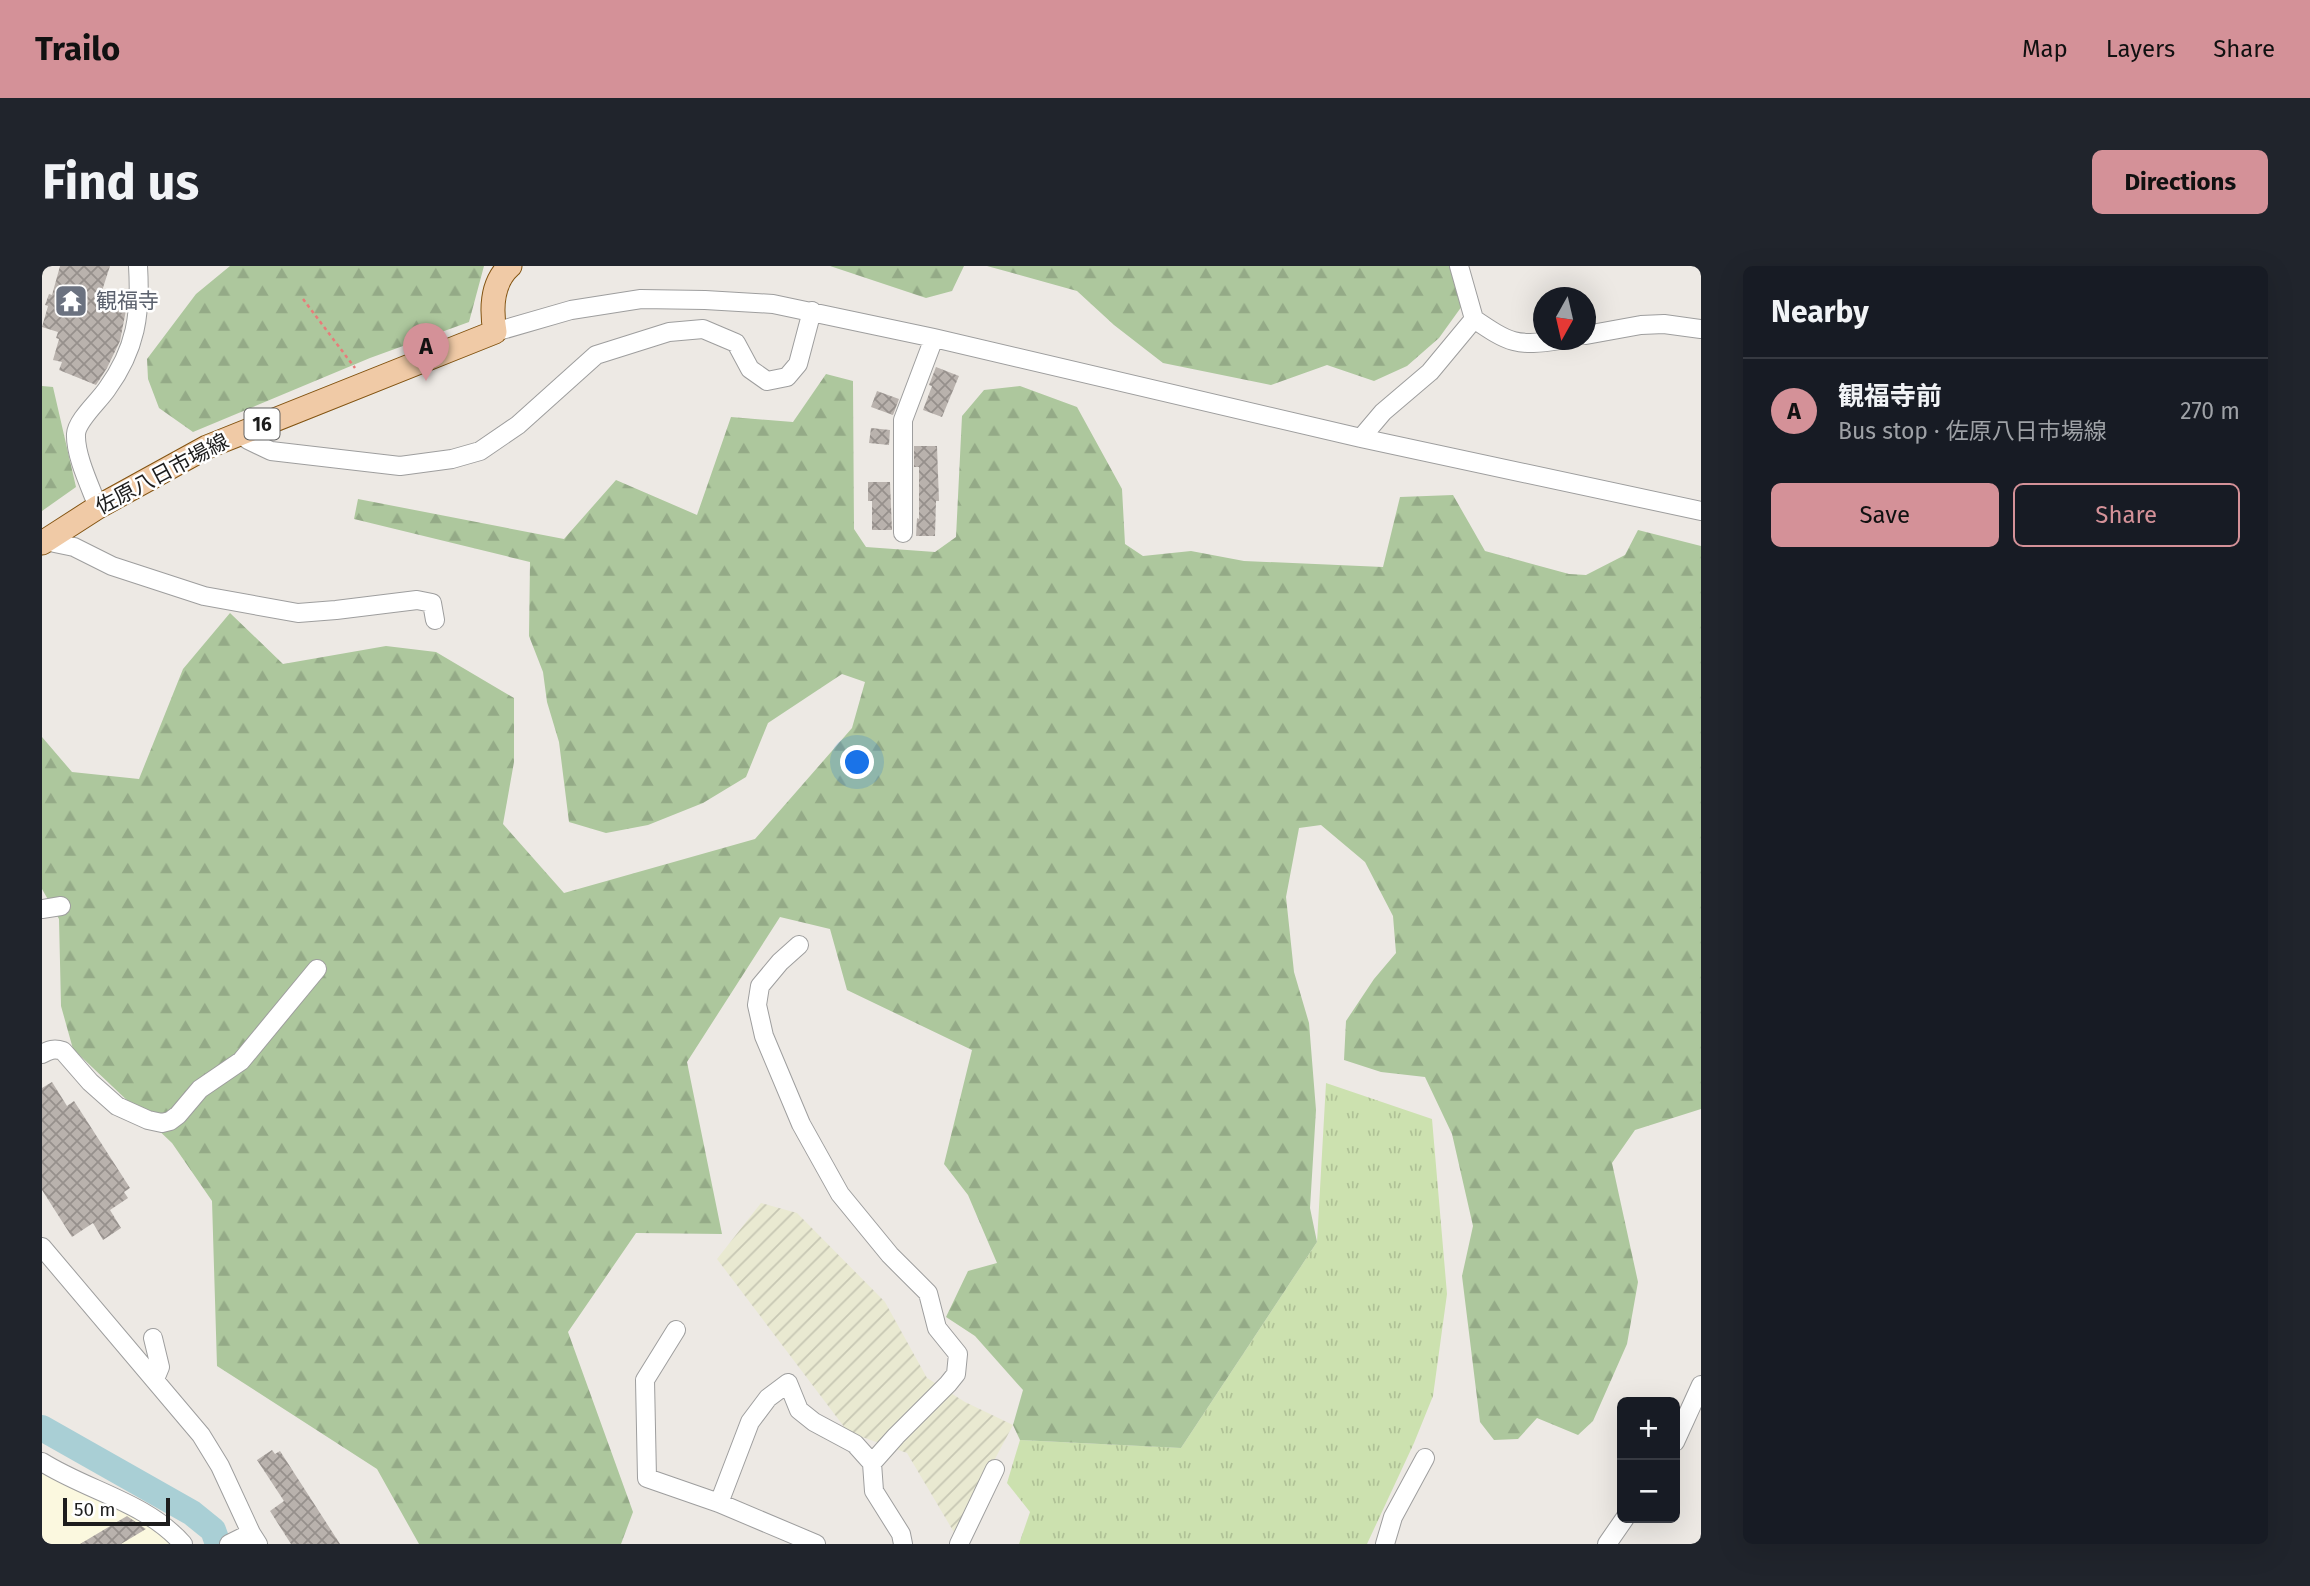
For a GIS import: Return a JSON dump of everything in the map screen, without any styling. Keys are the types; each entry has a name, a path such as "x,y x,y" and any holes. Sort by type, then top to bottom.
{"main road":[{"path":"495,332 492,313 494,293 504,271 510,266"},
{"name":"佐原八日市場線","path":"43,542 98,507 198,452 495,332"}],"street":[{"path":"98,507 84,469 76,435 78,426 108,389 133,341 140,296 138,266"},
{"path":"1459,266 1474,319 1511,342 1533,344"},
{"path":"495,332 571,310 641,299 773,304 934,338 1360,438 1701,511"},
{"path":"245,431 248,440 271,451 312,457 400,467 452,459 480,451 518,425 596,355 669,332 703,329 736,344 750,369 767,381 787,377 798,364 812,311"},
{"path":"1360,438 1383,412 1430,372 1474,319"},
{"path":"1596,333 1664,324 1701,329"},
{"path":"903,533 903,420 934,338"},
{"path":"43,542 74,547 112,566 204,596 298,613 417,600 432,603 435,620"},
{"path":"42,909 61,906"},
{"path":"799,945 760,986 757,1005 764,1035 801,1124 840,1194 890,1255 928,1293 937,1328 958,1354 956,1374 872,1463"},
{"path":"42,1054 49,1050 62,1051 117,1107 148,1120 162,1123 170,1121 200,1089 242,1061 317,969"},
{"path":"42,1247 171,1402 201,1434 220,1466 254,1539 230,1543"},
{"path":"676,1330 645,1380 647,1478 719,1503 816,1544"},
{"path":"153,1338 160,1367 155,1380"},
{"path":"719,1503 750,1422 768,1398 788,1383 799,1410 814,1422 855,1444 872,1463 874,1491 901,1534 903,1544"},
{"path":"1680,1431 1701,1385"},
{"path":"1385,1544 1393,1517 1425,1458"},
{"path":"42,1462 130,1504 172,1531 183,1544"},
{"path":"959,1544 995,1469"},
{"path":"1607,1544 1622,1523"}],"path":[{"path":"303,299 353,363"}],"shaded area":[{"path":"42,1467 128,1507 178,1544 42,1544"}],"green space":[{"path":"230,266 484,266 469,322 370,358 193,432 159,408 148,379 147,359 196,294"},
{"path":"830,266 964,266 952,291 926,298"},
{"path":"987,266 1450,266 1462,306 1439,338 1407,366 1374,381 1327,365 1271,385 1163,363 1114,325 1077,291"},
{"path":"826,374 853,381 854,529 866,547 935,552 956,537 962,416 984,390 1020,386 1077,407 1122,489 1125,544 1143,556 1191,551 1244,561 1383,567 1400,497 1453,495 1485,551 1569,574 1586,575 1625,555 1638,530 1701,546 1701,1109 1635,1130 1612,1163 1638,1282 1627,1344 1593,1421 1578,1435 1537,1418 1518,1439 1494,1440 1480,1422 1462,1276 1473,1226 1452,1134 1425,1077 1381,1072 1344,1060 1346,1021 1374,979 1396,953 1393,916 1365,862 1321,825 1299,828 1286,897 1294,972 1309,1023 1316,1110 1310,1208 1317,1242 1181,1448 1020,1440 1013,1425 1023,1390 975,1336 946,1317 968,1271 997,1263 968,1195 944,1164 972,1050 847,990 830,929 780,917 687,1062 722,1234 636,1233 568,1332 633,1512 621,1544 419,1544 377,1469 217,1366 212,1201 172,1143 73,1049 61,1006 59,919 42,889 42,737 72,772 139,779 183,669 230,613 283,664 386,646 436,652 514,698 514,762 503,824 564,893 755,839 852,728 865,682 842,674 768,723 746,777 703,803 648,825 606,833 569,822 559,742 547,702 543,672 529,636 530,562 354,519 358,499 564,539 616,480 697,515 731,417 793,422"},
{"path":"42,386 53,387 76,487 42,511"},
{"path":"1326,1083 1432,1119 1447,1294 1433,1396 1367,1544 1019,1544 1030,1512 1007,1483 1020,1440 1181,1448 1317,1242"},
{"path":"761,1203 797,1213 885,1302 927,1378 965,1402 1013,1425 955,1534 907,1453 848,1432 717,1259"}],"building":[{"path":"60,266 110,266 100,297 127,305 120,341 96,385 59,370 62,362 53,360 59,339 56,338 58,332 42,327 48,306 45,305 49,294 52,295"},
{"path":"936,367 959,376 942,417 923,410"},
{"path":"877,391 899,399 893,415 871,407"},
{"path":"871,428 890,430 889,445 869,443"},
{"path":"914,446 937,446 939,501 936,501 935,536 916,536 917,518 919,519 919,467 914,467"},
{"path":"868,482 890,482 892,530 872,530 872,501 868,501"},
{"path":"52,1082 67,1106 74,1101 130,1188 124,1192 128,1198 110,1210 121,1228 103,1240 93,1223 72,1237 42,1190 42,1088"},
{"path":"272,1450 275,1454 280,1451 340,1544 291,1544 270,1511 284,1501 257,1460"},
{"path":"127,1516 146,1529 121,1544 80,1544"}],"waterway":[{"path":"42,1428 192,1513 213,1530 218,1544"}],"place":[{"name":"観福寺","path":"71,301"},
{"name":"観福寺前","path":"426,381"}]}
